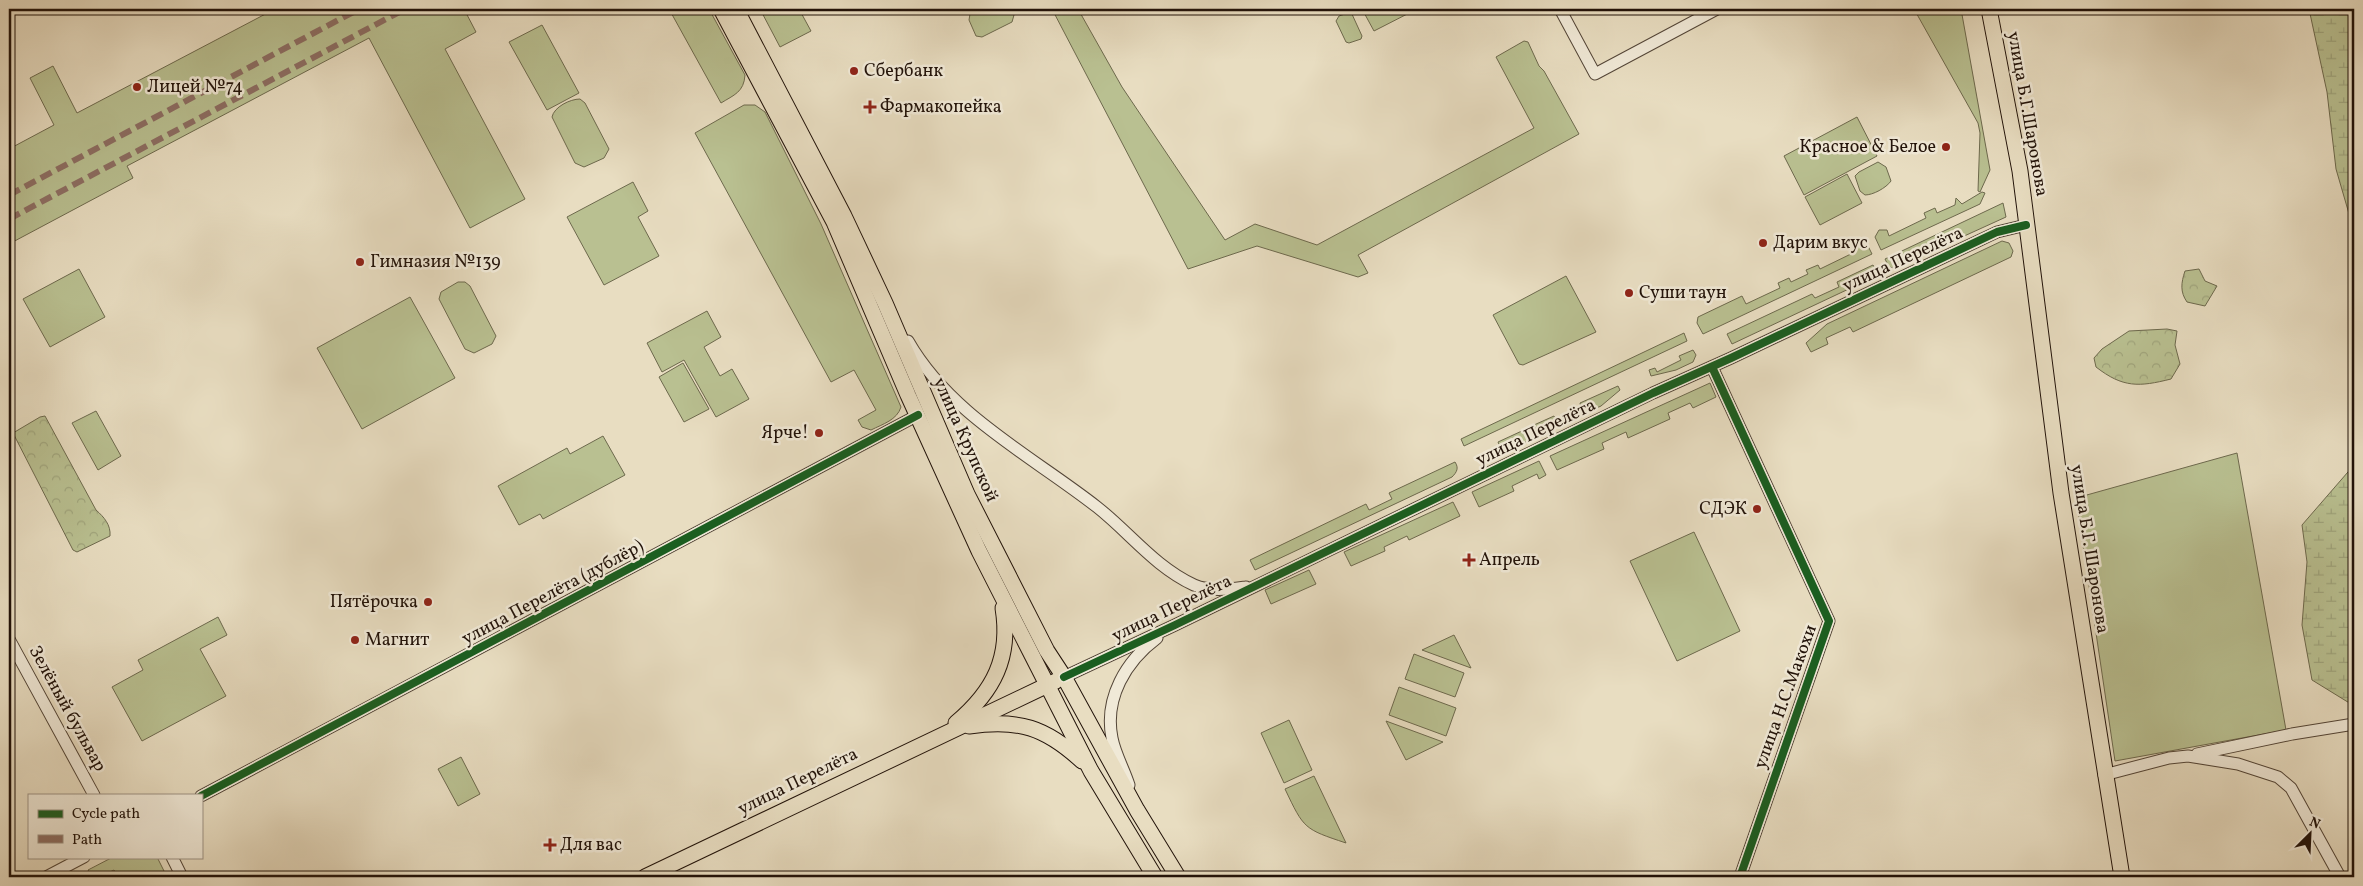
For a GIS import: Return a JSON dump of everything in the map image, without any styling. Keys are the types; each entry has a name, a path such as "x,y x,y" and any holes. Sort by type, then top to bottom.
{"main road":[{"name":"улица Крупской","path":"721,9 834,222 962,515 1092,770 1155,877"},
{"name":"улица Крупской","path":"736,9 825,177 885,303 967,494 1047,651 1064,677 1137,810 1178,877"},
{"name":"улица Б.Г.Шаронова","path":"1989,9 2015,140 2026,226"},
{"name":"улица Б.Г. Шаронова","path":"2026,226 2061,493 2104,775 2122,877"},
{"path":"948,731 979,700 1002,662 1006,629 1000,591"},
{"name":"улица Перелёта","path":"645,877 1064,677"},
{"path":"948,731 970,726 993,724 1017,725 1037,729 1060,742 1092,770"}],"street":[{"path":"1560,9 1595,74 1717,9"},
{"name":"улица Перелёта","path":"1064,677 1653,393 1997,232 2026,226"},
{"path":"885,303 913,352 956,402 1097,507 1156,561 1175,575 1197,586 1225,589 1253,587"},
{"name":"улица Н.С.Макохи","path":"1712,367 1829,621 1740,877"},
{"name":"улица Перелёта (дублёр)","path":"202,795 918,415"},
{"path":"1137,810 1112,740 1109,722 1112,699 1133,660 1175,625"},
{"name":"Зелёный бульвар","path":"9,639 93,794"},
{"path":"2104,775 2169,758 2354,724"},
{"path":"2188,756 2265,771 2278,777 2291,788 2340,877"},
{"path":"46,877 82,858"},
{"path":"172,858 182,877"}],"green space":[{"path":"275,9 464,9 476,32 445,49 525,199 470,228 369,38 127,166 133,178 9,244 9,149 54,125 30,78 53,66 77,113"},
{"path":"669,9 709,9 745,75 743,85 734,95 721,103"},
{"path":"760,9 799,9 811,31 780,47"},
{"path":"980,9 1010,9 1014,15 1012,22 982,37 976,36 969,20 970,14"},
{"path":"1052,9 1078,9 1122,87 1225,240 1255,224 1317,245 1534,128 1496,57 1524,41 1528,42 1539,66 1544,71 1579,134 1358,255 1368,273 1358,277 1257,246 1188,269"},
{"path":"1362,9 1417,9 1374,31"},
{"path":"1914,9 1961,9 1990,170 1980,192 1978,191 1980,133 1978,123"},
{"path":"2309,9 2354,9 2354,231 2336,169 2327,92"},
{"path":"1351,12 1362,36 1361,39 1349,43 1346,42 1336,21 1339,16"},
{"path":"542,25 579,93 547,110 509,42"},
{"path":"580,99 585,103 609,149 604,158 584,167 575,163 552,117 553,113 563,104"},
{"path":"744,105 755,105 765,112 821,224 901,407 893,418 871,430 862,427 858,420 876,410 854,370 831,382 695,133"},
{"path":"1857,117 1877,156 1804,195 1784,156"},
{"path":"1878,162 1886,167 1891,181 1879,191 1865,195 1860,191 1855,176"},
{"path":"1847,174 1862,203 1820,225 1805,197"},
{"path":"633,182 648,211 638,217 659,256 604,285 567,217"},
{"path":"1982,192 1985,193 1980,204 1881,250 1875,237 1879,230 1887,230 1889,236 1926,218 1924,213 1935,208 1937,213 1955,205 1956,198 1962,204"},
{"path":"2003,203 2006,217 1894,268 1889,267 1885,259"},
{"path":"1861,239 1866,242 1872,254 1703,334 1697,323 1698,317 1742,296 1746,304 1780,288 1778,283 1789,278 1791,282 1808,274 1806,270 1818,265 1820,269 1855,252 1854,242"},
{"path":"2002,241 2009,243 2013,251 2011,257 1853,332 1850,327 1826,338 1828,344 1811,352 1806,343 1827,324"},
{"path":"1873,265 1877,272 1872,278 1732,344 1727,334 1812,294 1815,298 1839,287 1837,282"},
{"path":"79,269 105,317 50,347 23,299"},
{"path":"2199,269 2205,281 2217,286 2205,306 2187,302 2182,291 2185,271"},
{"path":"1566,276 1596,332 1523,365 1519,364 1493,315"},
{"path":"458,282 465,282 470,286 496,336 492,344 474,353 465,349 439,299 441,292"},
{"path":"410,297 455,378 362,429 317,348"},
{"path":"707,311 721,337 704,347 720,376 732,369 749,399 716,417 684,360 662,372 647,343"},
{"path":"2167,329 2177,331 2175,345 2180,364 2171,379 2132,384 2115,379 2096,367 2094,358 2102,349 2129,331"},
{"path":"1684,333 1687,341 1464,446 1461,439"},
{"path":"1693,350 1696,355 1693,362 1676,370 1651,376 1649,370 1655,368 1657,372 1681,360 1679,356"},
{"path":"683,363 709,409 684,422 659,377"},
{"path":"1710,383 1716,397 1693,408 1690,403 1668,413 1670,419 1628,438 1626,432 1602,443 1604,449 1557,470 1550,456"},
{"path":"1618,386 1620,390 1601,406 1539,435 1534,425 1554,416 1556,420 1581,408 1580,403"},
{"path":"96,411 121,456 98,470 72,423"},
{"path":"45,416 96,510 104,518 109,528 110,536 77,552 73,550 13,433"},
{"path":"1524,430 1529,441 1501,449 1498,442"},
{"path":"603,436 625,475 543,519 540,514 519,525 498,486 567,448 570,454"},
{"path":"2237,453 2286,730 2115,761 2076,498"},
{"path":"1539,461 1546,475 1539,479 1537,474 1512,486 1514,491 1479,507 1472,492"},
{"path":"1455,462 1457,470 1452,477 1255,570 1250,560 1366,504 1369,510 1392,499 1389,493"},
{"path":"2354,465 2354,703 2351,704 2312,680 2302,625 2307,562 2302,525"},
{"path":"1453,502 1460,516 1409,540 1407,536 1384,547 1385,551 1351,566 1344,552"},
{"path":"1694,532 1740,631 1677,661 1630,561"},
{"path":"1309,570 1316,584 1271,604 1265,590"},
{"path":"218,617 227,635 200,649 226,696 142,741 112,687 143,670 138,660"},
{"path":"1454,635 1471,668 1422,650"},
{"path":"1414,654 1464,673 1455,697 1405,679"},
{"path":"1399,687 1456,708 1446,736 1389,715"},
{"path":"1289,720 1312,770 1284,783 1261,733"},
{"path":"1386,721 1443,742 1406,760"},
{"path":"461,757 480,794 458,806 438,769"},
{"path":"1314,776 1346,843 1321,834 1307,826 1285,789"},
{"path":"111,858 158,858 167,877 118,877 114,870 99,877 92,877 88,870"}],"marked path":[{"path":"9,195 359,9"},
{"path":"9,219 405,9"}],"cycle path":[{"path":"1064,677 1653,393 1997,232 2026,225"},
{"path":"1712,367 1829,621 1740,877"},
{"path":"202,795 918,415"}],"place":[{"name":"Сбербанк","path":"854,71"},
{"name":"Лицей №74","path":"137,87"},
{"name":"Фармакопейка","path":"870,107"},
{"name":"Красное & Белое","path":"1946,147"},
{"name":"Дарим вкус","path":"1763,243"},
{"name":"Гимназия №139","path":"360,262"},
{"name":"Суши таун","path":"1629,293"},
{"name":"Ярче!","path":"819,433"},
{"name":"СДЭК","path":"1757,509"},
{"name":"Апрель","path":"1469,560"},
{"name":"Пятёрочка","path":"428,602"},
{"name":"Магнит","path":"355,640"},
{"name":"Для вас","path":"550,845"}]}
